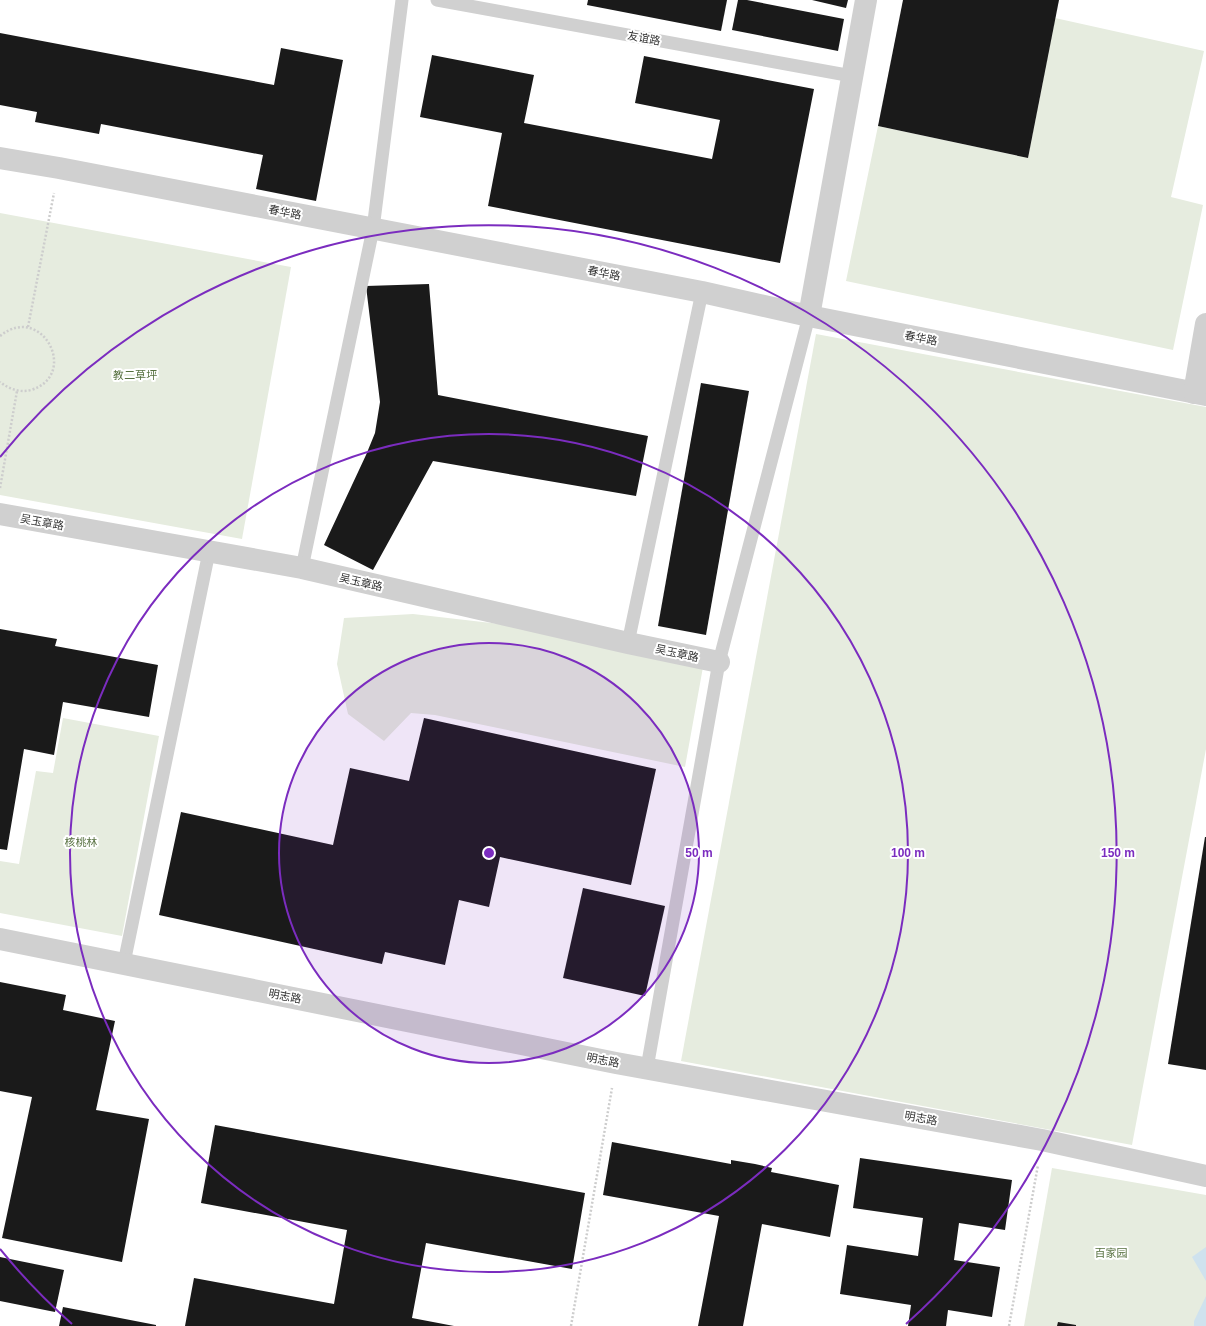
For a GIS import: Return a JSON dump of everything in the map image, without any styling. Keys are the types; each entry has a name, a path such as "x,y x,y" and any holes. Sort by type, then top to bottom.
{"street":[{"path":"809,316 866,0"},
{"name":"春华路","path":"0,158 59,168 702,292 809,316 1200,394"},
{"path":"1200,394 1206,324"},
{"name":"吴玉章路","path":"0,514 302,568 719,662"},
{"name":"明志路","path":"0,939 616,1063 1042,1140 1206,1176"}],"lane":[{"path":"302,568 373,229 402,0"},
{"name":"友谊路","path":"436,0 852,76"},
{"path":"628,642 702,292"},
{"path":"647,1068 719,662 809,316"},
{"path":"124,964 209,552"}],"path":[{"path":"28,327 59,168"},
{"path":"0,336 6,331 28,327 45,337 51,345 54,354 54,364 51,374 45,382 37,388 27,391 17,391 6,387 0,382"},
{"path":"0,488 17,391"},
{"path":"571,1326 616,1063"},
{"path":"1009,1326 1042,1140"}],"green space":[{"path":"1055,18 1204,51 1171,197 1203,205 1173,350 846,281 878,126 1028,158"},
{"name":"教二草坪","path":"0,213 291,267 242,539 0,495"},
{"path":"816,334 1206,407 1206,749 1132,1145 681,1061"},
{"path":"413,614 500,624 703,667 685,767 435,715 411,713 384,741 348,714 337,664 344,618"},
{"name":"核桃林","path":"63,718 159,736 122,936 0,913 0,861 19,864 36,771 53,773"},
{"name":"百家园","path":"1052,1168 1206,1195 1206,1326 1024,1326"}],"water":[{"path":"1206,1247 1206,1281 1192,1257"},
{"path":"1206,1296 1206,1326 1194,1326 1194,1321"}],"building":[{"path":"588,0 727,0 721,31 587,5"},
{"path":"738,0 747,0 844,19 838,51 732,30"},
{"path":"812,0 848,0 846,8"},
{"path":"903,0 1059,0 1028,158 878,126"},
{"path":"0,33 274,85 281,48 343,60 316,201 256,189 263,155 101,124 99,134 35,122 37,112 0,105"},
{"path":"432,55 534,75 524,123 712,159 720,120 635,103 644,56 814,89 780,263 488,206 502,133 420,117"},
{"path":"429,284 438,395 648,436 636,496 433,461 373,570 324,545 375,433 380,402 366,286"},
{"path":"701,383 749,391 706,635 658,626"},
{"path":"0,629 57,639 55,646 158,665 149,717 63,702 54,755 24,749 7,850 0,849"},
{"path":"424,718 656,769 631,885 500,857 489,907 459,900 445,965 385,952 382,964 159,915 181,812 333,845 350,768 409,781"},
{"path":"1206,837 1206,1070 1168,1064"},
{"path":"583,888 665,906 645,996 563,978"},
{"path":"0,982 66,995 63,1010 115,1021 96,1110 149,1119 122,1262 2,1238 32,1097 0,1091"},
{"path":"215,1125 585,1193 572,1269 426,1243 412,1318 454,1326 185,1326 194,1278 334,1304 347,1230 201,1203"},
{"path":"612,1142 731,1164 731,1160 755,1164 772,1168 771,1172 839,1185 830,1237 762,1224 743,1326 698,1326 719,1216 603,1195"},
{"path":"860,1158 1012,1180 1005,1230 959,1223 954,1260 1000,1267 992,1317 948,1310 946,1326 908,1326 911,1305 840,1294 847,1245 918,1256 923,1218 853,1208"},
{"path":"0,1257 64,1270 55,1312 0,1301"},
{"path":"63,1307 156,1325 156,1326 59,1326"},
{"path":"1058,1322 1076,1325 1076,1326 1057,1326"}]}
